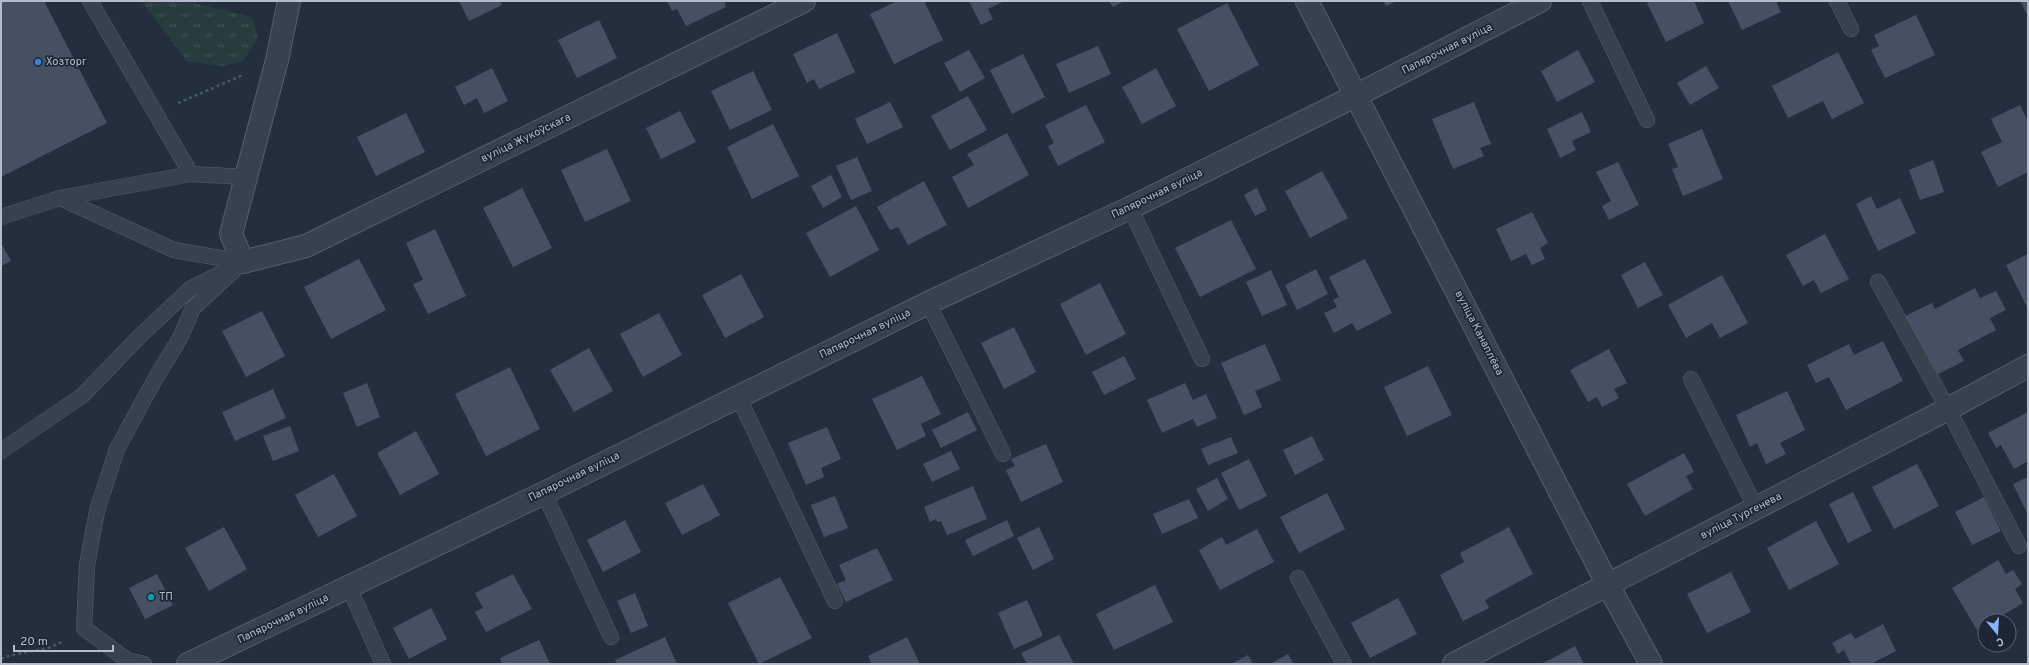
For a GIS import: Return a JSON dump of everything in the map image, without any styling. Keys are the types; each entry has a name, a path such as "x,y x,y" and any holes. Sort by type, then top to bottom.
{"street":[{"path":"243,262 231,234 277,60 289,1"},
{"name":"вуліца Жукоўскага","path":"243,262 306,246 804,1"},
{"name":"вуліца Канаплёва","path":"1307,1 1608,585 1651,664"},
{"name":"Папярочная вуліца","path":"188,664 544,493 928,303 1130,208 1357,96 1540,1"},
{"name":"вуліца Тургенева","path":"1454,664 1948,409 2028,366"}],"lane":[{"path":"90,1 191,174"},
{"path":"1590,1 1647,120"},
{"path":"1837,1 1852,30"},
{"path":"1,217 60,198 191,174 247,177"},
{"path":"60,198 174,250 243,262"},
{"path":"1130,208 1202,359"},
{"path":"1,450 82,396 140,336 190,289 243,262"},
{"path":"144,664 127,660 84,628 87,565 97,511 118,449 154,381 180,338 193,308 243,262"},
{"path":"1878,282 1948,409 2019,546"},
{"path":"928,303 1003,454"},
{"path":"1691,379 1756,508"},
{"path":"738,396 835,601"},
{"path":"544,493 611,637"},
{"path":"1298,578 1344,664"},
{"path":"349,587 383,664"}],"path":[{"path":"155,113 277,60"},
{"path":"1,658 11,654 56,646 84,628"}],"green space":[{"path":"141,1 185,1 252,17 258,39 242,62 221,66 187,61"}],"building":[{"name":"Хозторг","path":"1,1 44,1 107,123 1,177"},
{"path":"459,1 500,1 502,5 469,21"},
{"path":"667,1 724,1 726,7 686,26 677,9 672,11"},
{"path":"897,1 924,1 943,40 894,64 870,14"},
{"path":"969,1 1004,1 988,9 993,19 981,25"},
{"path":"1109,1 1124,1 1113,7"},
{"path":"1383,1 1396,1 1386,6"},
{"path":"1653,1 1694,1 1704,23 1666,42 1647,3"},
{"path":"1728,1 1776,1 1781,12 1742,30"},
{"path":"2020,1 2028,1 2028,16"},
{"path":"1227,3 1259,65 1209,91 1177,29"},
{"path":"1916,15 1935,55 1885,78 1871,50 1879,46 1874,35"},
{"path":"599,20 617,58 577,78 558,40"},
{"path":"837,33 855,72 819,89 814,79 807,83 793,54"},
{"path":"1098,46 1111,74 1069,93 1056,64"},
{"path":"969,50 985,78 960,92 944,63"},
{"path":"1578,50 1595,82 1557,102 1541,71"},
{"path":"1838,52 1864,103 1832,119 1823,101 1788,118 1772,86"},
{"path":"1023,54 1045,97 1012,114 990,70"},
{"path":"1706,66 1719,88 1690,105 1677,83"},
{"path":"492,68 508,101 484,113 477,98 464,105 455,87"},
{"path":"1156,68 1176,106 1142,124 1122,87"},
{"path":"753,71 772,110 730,130 711,91"},
{"path":"968,96 987,130 950,150 931,116"},
{"path":"890,102 903,127 867,144 855,119"},
{"path":"1474,102 1491,144 1480,148 1484,156 1453,169 1432,119"},
{"path":"1086,105 1105,142 1058,166 1048,146 1054,143 1045,125"},
{"path":"2020,105 2028,122 2028,172 1998,187 1981,152 2002,142 1991,119"},
{"path":"680,111 696,142 661,159 646,128"},
{"path":"1582,112 1591,132 1572,141 1576,150 1560,158 1547,129"},
{"path":"406,113 425,152 376,176 357,137"},
{"path":"773,124 799,176 752,199 727,147"},
{"path":"1702,129 1723,179 1683,196 1672,169 1678,167 1668,144"},
{"path":"1007,133 1029,175 968,208 952,177 974,165 967,154"},
{"path":"607,149 631,201 585,222 561,170"},
{"path":"857,157 872,191 851,200 836,166"},
{"path":"1933,160 1944,192 1920,200 1909,170"},
{"path":"1618,162 1639,205 1609,220 1602,206 1611,201 1596,172"},
{"path":"1322,171 1348,218 1310,238 1285,191"},
{"path":"831,175 842,197 823,208 811,186"},
{"path":"924,181 947,225 908,245 898,227 890,230 877,207"},
{"path":"522,188 552,248 513,267 483,208"},
{"path":"1257,188 1267,210 1255,216 1244,195"},
{"path":"1871,196 1877,209 1900,198 1916,233 1878,251 1856,204"},
{"path":"856,206 879,250 830,277 806,233"},
{"path":"1532,212 1548,243 1540,248 1545,259 1532,265 1526,254 1511,261 1496,229"},
{"path":"1231,220 1256,269 1200,297 1175,248"},
{"path":"435,229 466,296 428,314 413,284 423,280 406,243"},
{"path":"1825,234 1849,279 1821,293 1814,280 1803,286 1786,255"},
{"path":"1,243 11,261 1,266"},
{"path":"2028,254 2028,309 2006,265"},
{"path":"359,259 386,310 331,339 304,287"},
{"path":"1365,259 1392,313 1357,331 1352,323 1334,333 1324,313 1337,307 1333,300 1339,297 1329,277"},
{"path":"1645,262 1663,295 1638,308 1621,275"},
{"path":"1316,269 1328,294 1297,310 1285,285"},
{"path":"1271,270 1287,305 1262,316 1246,282"},
{"path":"741,274 764,317 725,338 702,295"},
{"path":"1722,275 1748,323 1720,338 1712,323 1686,338 1668,305"},
{"path":"1100,283 1126,334 1086,355 1060,304"},
{"path":"1975,288 1980,298 1996,291 2006,310 1990,318 1996,330 1958,350 1964,361 1936,375 1905,316 1932,303 1935,309"},
{"path":"262,311 285,356 246,377 222,331"},
{"path":"659,313 682,355 643,377 620,334"},
{"path":"1014,327 1036,372 1004,389 981,343"},
{"path":"1883,341 1903,381 1846,410 1829,377 1816,383 1807,365 1849,344 1854,355"},
{"path":"1265,344 1281,380 1255,391 1262,407 1244,415 1221,363"},
{"path":"589,348 613,391 574,412 550,370"},
{"path":"1609,349 1627,383 1614,389 1619,398 1602,407 1597,397 1588,402 1570,370"},
{"path":"1124,356 1136,379 1104,395 1092,372"},
{"path":"1428,366 1452,415 1407,436 1384,387"},
{"path":"510,367 540,429 486,456 455,394"},
{"path":"922,376 941,414 921,424 926,436 897,450 872,399"},
{"path":"367,383 380,417 357,427 343,393"},
{"path":"1185,383 1193,400 1206,394 1217,418 1197,427 1193,419 1162,433 1147,400"},
{"path":"273,389 286,418 235,441 222,412"},
{"path":"1787,391 1805,430 1780,443 1786,454 1766,464 1757,443 1750,447 1736,415"},
{"path":"968,412 977,430 941,448 932,430"},
{"path":"2028,412 2028,461 2014,469 2001,445 1996,448 1988,433"},
{"path":"290,426 299,451 273,461 263,436"},
{"path":"827,427 841,459 821,468 824,477 806,485 788,443"},
{"path":"416,431 439,474 400,495 377,453"},
{"path":"1312,436 1324,460 1295,475 1283,450"},
{"path":"1231,437 1238,453 1208,465 1201,449"},
{"path":"1046,444 1063,482 1021,502 1006,470 1015,466 1011,459"},
{"path":"951,451 960,469 932,482 923,464"},
{"path":"1684,453 1694,472 1686,476 1693,489 1645,516 1627,484"},
{"path":"1249,459 1267,496 1239,510 1221,473"},
{"path":"1917,464 1939,506 1894,529 1872,487"},
{"path":"334,474 357,516 318,537 295,495"},
{"path":"2028,477 2028,515 2013,484"},
{"path":"1217,478 1228,499 1208,511 1196,489"},
{"path":"703,484 720,515 682,535 665,503"},
{"path":"973,486 987,519 947,535 941,521 937,522 936,519 930,522 924,507"},
{"path":"1853,492 1872,531 1848,543 1829,504"},
{"path":"1327,493 1345,529 1299,553 1280,517"},
{"path":"835,496 848,528 824,537 811,505"},
{"path":"1984,497 2001,531 1972,545 1955,512"},
{"path":"1189,499 1198,518 1162,534 1153,514"},
{"path":"625,520 641,552 603,572 587,540"},
{"path":"1007,520 1014,536 973,556 965,540"},
{"path":"1816,521 1839,564 1789,590 1767,548"},
{"path":"224,527 247,569 209,591 185,548"},
{"path":"1039,527 1054,559 1033,570 1017,538"},
{"path":"1509,527 1533,574 1485,600 1489,608 1463,621 1440,575 1464,562 1460,553"},
{"path":"1257,529 1274,562 1220,590 1199,550 1222,537 1226,545"},
{"path":"877,548 893,580 846,602 837,584 846,580 839,565"},
{"path":"1998,560 2006,574 2013,570 2022,584 2015,589 2023,603 2006,613 1977,613 1977,630 1952,588"},
{"path":"1731,572 1751,612 1707,633 1687,594"},
{"name":"ТП","path":"157,574 173,605 145,619 129,588"},
{"path":"513,574 532,609 486,632 475,612 483,608 475,593"},
{"path":"780,577 812,638 759,664 728,603"},
{"path":"1155,585 1173,622 1114,650 1096,614"},
{"path":"635,593 648,626 631,633 617,601"},
{"path":"1398,598 1417,634 1370,658 1351,623"},
{"path":"1027,600 1043,636 1014,649 998,613"},
{"path":"431,608 447,639 409,659 393,628"},
{"path":"1883,624 1896,651 1871,664 1851,664 1844,650 1838,654 1832,643 1851,633 1855,639"},
{"path":"1059,635 1074,664 1027,664 1021,653"},
{"path":"665,637 677,664 617,664 615,660"},
{"path":"907,637 920,664 872,664 868,656"},
{"path":"539,640 550,664 502,664 500,658"},
{"path":"1575,646 1584,664 1541,664 1553,658"},
{"path":"1288,654 1293,664 1270,664"},
{"path":"1248,655 1253,664 1231,664 1235,662"}],"place":[{"name":"Хозторг","path":"38,62"},
{"name":"ТП","path":"151,597"}]}
